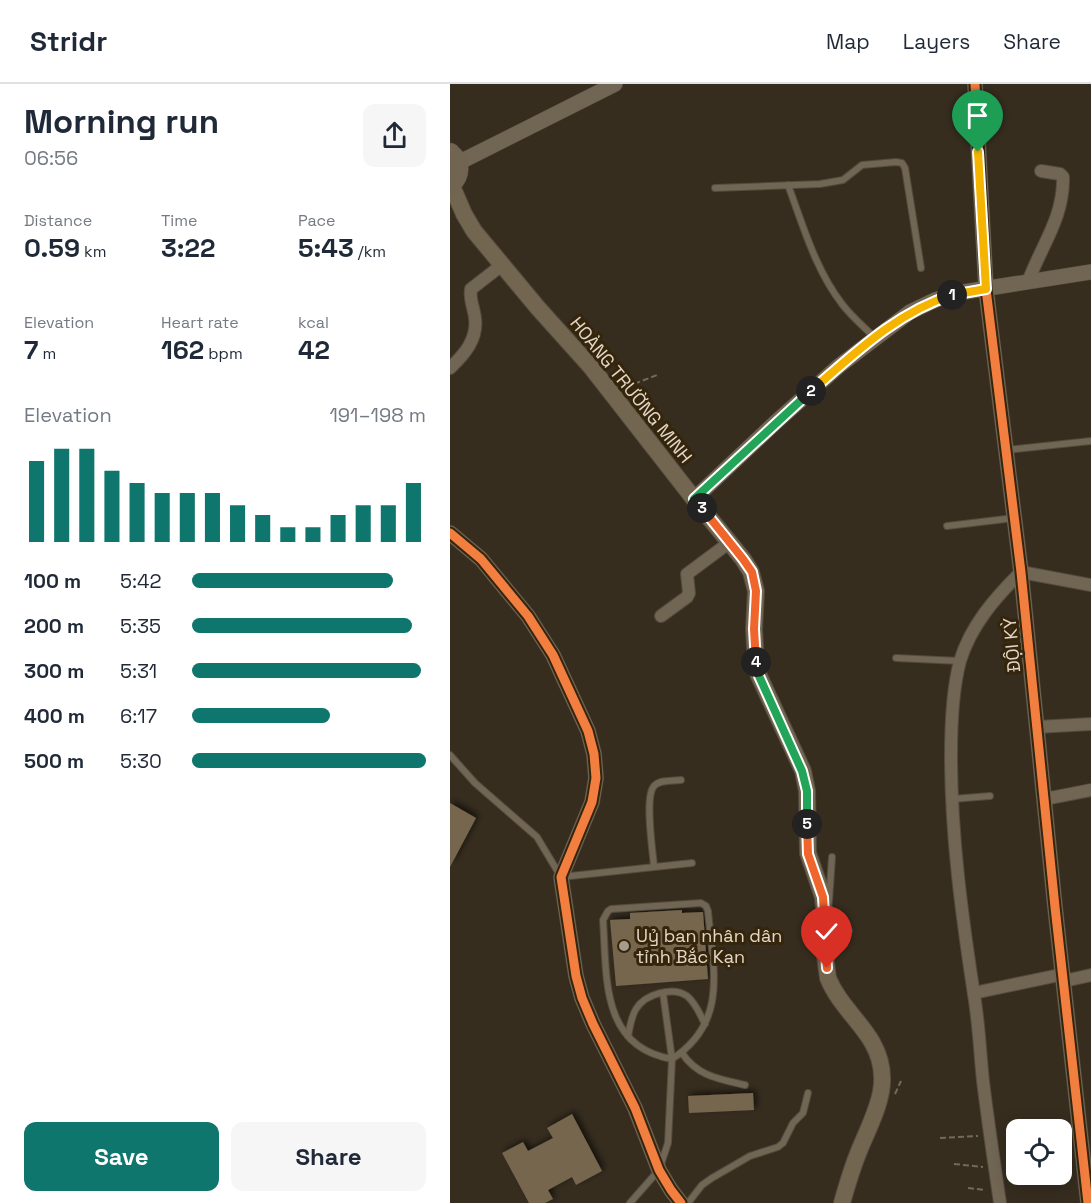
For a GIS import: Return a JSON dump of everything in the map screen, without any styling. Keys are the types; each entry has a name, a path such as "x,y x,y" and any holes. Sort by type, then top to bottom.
{"highway":[{"path":"450,184 458,175 454,158"}],"main road":[{"name":"HOÀNG TRƯỜNG MINH","path":"450,184 474,231 612,393 752,572 755,582 756,664 759,676 802,771 807,791 808,854 823,897 828,978 833,990 872,1042 878,1054 882,1077 876,1113 860,1149 842,1203"}],"street":[{"path":"454,158 615,84"},
{"name":"ĐỘI KỲ","path":"975,84 986,289 1021,572 1088,1203"},
{"path":"1028,282 1033,267 1053,230 1060,202 1062,177 1060,174 1041,171"},
{"path":"450,368 465,353 473,339 475,317 470,300 471,289 502,266"},
{"path":"694,499 777,421 875,337 910,312 957,293 1091,272"},
{"path":"450,533 481,559 528,616 553,656 588,731 594,754 596,778 592,802 561,877 576,976 582,998 639,1118 660,1170 681,1203"},
{"path":"661,616 687,597 689,593 687,574 730,542"},
{"path":"999,1197 974,993 968,964 956,852 952,799 952,714 960,662 975,627 994,599 1021,572 1091,585"},
{"path":"1037,727 1091,724"},
{"path":"1045,799 1091,790"},
{"path":"974,993 1091,975"}],"lane":[{"path":"715,188 820,184 843,180 862,165 902,163 905,168 921,268"},
{"path":"788,185 816,259 832,289 853,317 875,337"},
{"path":"1006,451 1091,441"},
{"path":"947,526 1014,518"},
{"path":"896,658 960,662"},
{"path":"450,755 475,783 537,837 561,877 692,863"},
{"path":"654,867 649,795 655,784 681,780"},
{"path":"952,799 990,796"},
{"path":"824,909 829,900 832,857"},
{"path":"701,903 706,906 714,1000 705,1024 696,1039 672,1059 646,1052 628,1036 616,1020 609,997 603,920 608,911 701,903"},
{"path":"825,956 846,938 849,931"},
{"path":"628,1036 631,1020 637,1007 652,996 673,991 685,994 693,1002 705,1024"},
{"path":"630,1203 660,1170 668,1143 672,1059 663,993"},
{"path":"682,1053 694,1067 710,1077 745,1085"},
{"path":"688,1203 702,1185 712,1178 744,1160 783,1143 802,1113 808,1093"}],"path":[{"path":"612,393 657,375"},
{"path":"940,1138 990,1137"},
{"path":"954,1164 995,1167"},
{"path":"968,1188 999,1197"}],"building":[{"path":"450,803 476,818 450,867"},
{"name":"Uỷ ban nhân dân tỉnh Bắc Kạn","path":"682,910 682,913 703,912 708,979 616,986 610,920 630,919 630,913"},
{"path":"753,1093 754,1110 689,1113 688,1096"},
{"path":"572,1114 602,1171 576,1185 572,1177 548,1190 553,1199 545,1203 529,1203 502,1153 523,1142 528,1151 553,1138 547,1128"}],"cycle path":[{"path":"975,84 986,289 1021,572 1088,1203"},
{"path":"450,533 481,559 528,616 553,655 588,731 594,754 596,778 592,802 561,877 576,976 593,1024 635,1108 659,1170 681,1203"}],"place":[{"name":"Uỷ ban nhân dân tỉnh Bắc Kạn","path":"624,946"}],"route":[{"path":"827,968 823,897 808,854 807,791 798,759 759,676 756,664 755,582 752,572 743,559 694,499 777,421 875,337 910,312 935,300 957,293 986,289 978,152"}]}
